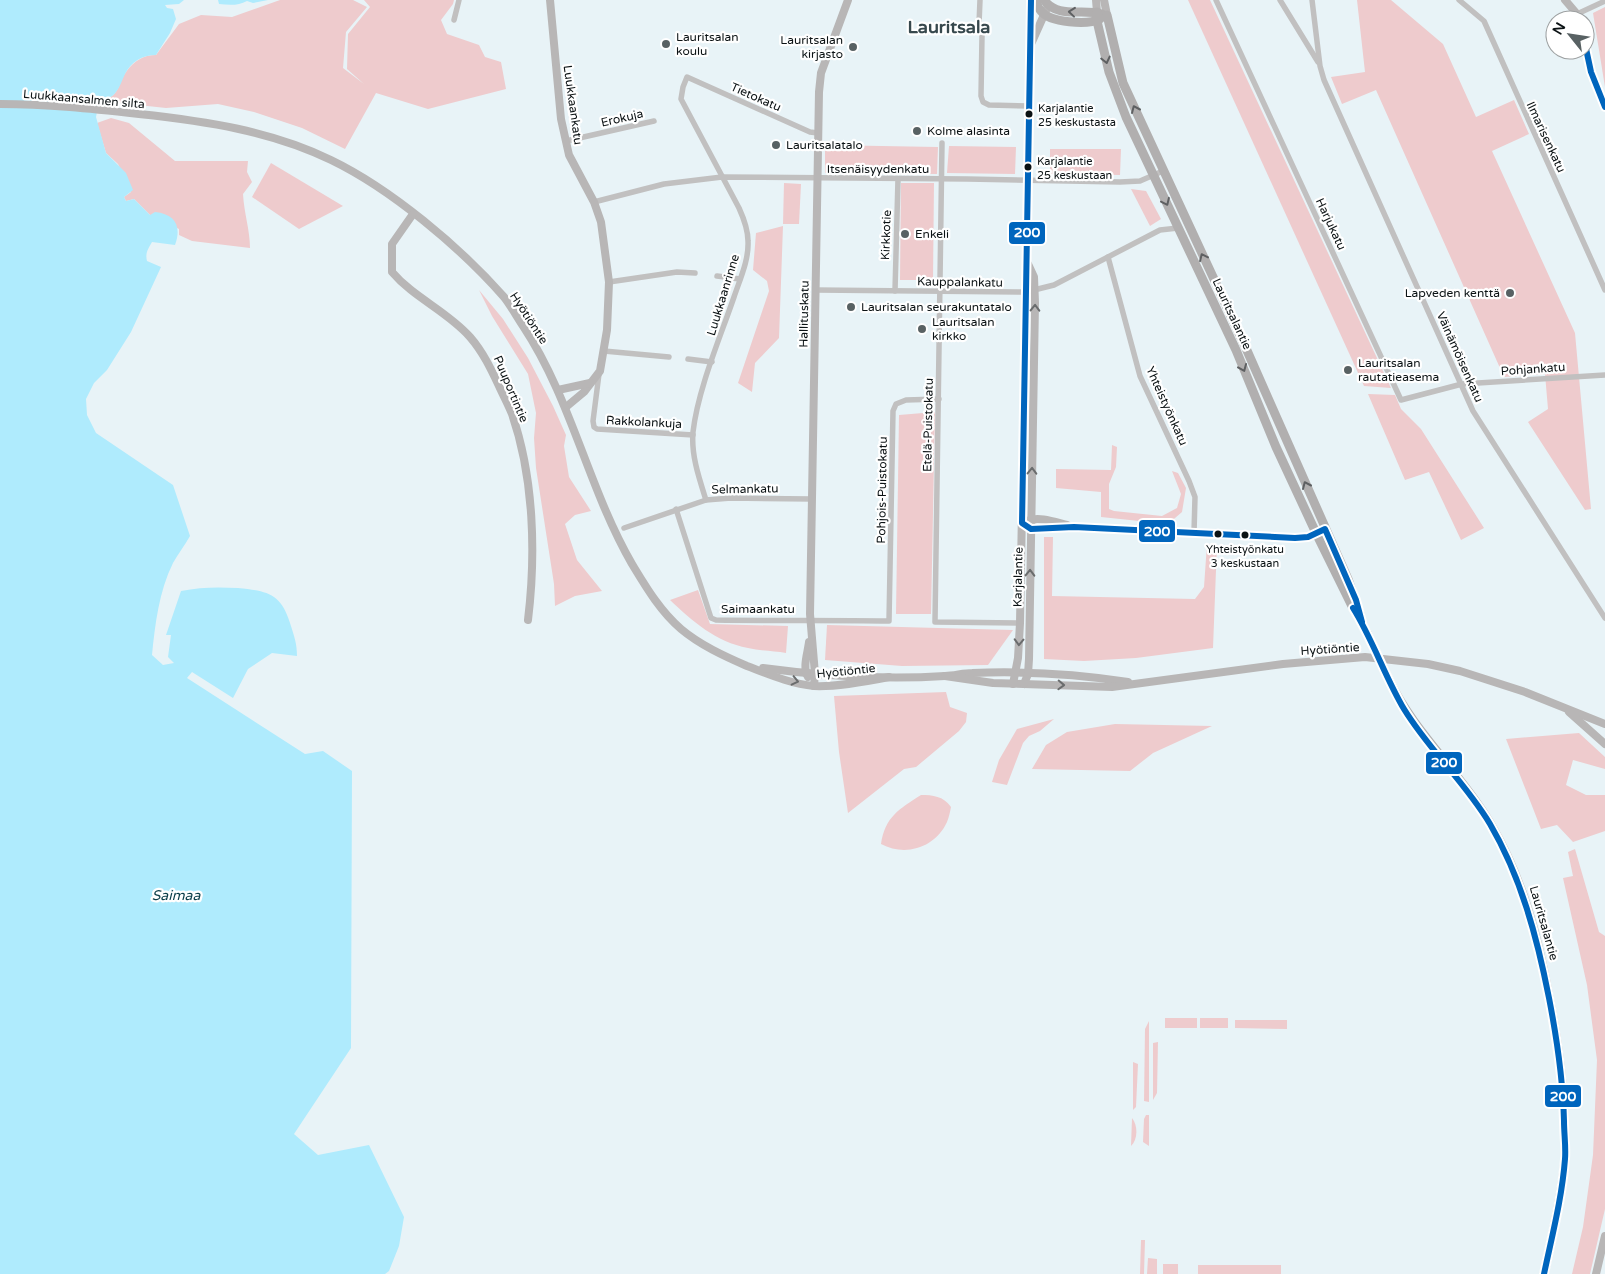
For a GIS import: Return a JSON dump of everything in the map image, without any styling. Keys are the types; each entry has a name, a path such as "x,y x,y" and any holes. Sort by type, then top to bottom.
{"main road":[{"name":"Luukkaankatu","path":"550,0 561,119 574,166 594,202 601,222 609,282 607,330 600,371 592,383 566,407"},
{"name":"Hallituskatu","path":"814,686 815,674 810,620 819,92 822,73 848,0"},
{"name":"Karjalantie","path":"1013,684 1018,658 1020,624 1025,278 1027,262 1030,106 1030,0"},
{"path":"1096,0 1097,16"},
{"path":"1097,16 1058,10 1043,2 1042,12 1070,22 1107,15 1104,0"},
{"path":"1565,0 1573,10"},
{"name":"Karjalantie","path":"1030,46 1042,12 1043,2"},
{"name":"Karjalantie","path":"1030,26 1042,12"},
{"name":"Lauritsalantie","path":"1107,15 1123,83 1245,346 1356,600 1362,622"},
{"name":"Lauritsalantie","path":"1097,16 1109,72 1126,117 1236,350 1276,447 1316,534 1362,622 1388,678 1412,720 1476,802 1490,824 1518,879 1541,952 1557,1038 1563,1095 1565,1159 1556,1222 1544,1274"},
{"path":"1588,60 1591,72 1605,107"},
{"name":"Luukkaansalmen silta","path":"0,104 107,110 165,117"},
{"name":"Hyötiöntie","path":"165,117 246,130 331,160 386,192 478,269 506,300 534,343 566,407 610,523 622,547 655,600 666,614 683,630 709,647 748,666 780,678 814,686 871,681 889,677"},
{"name":"Puuportintie","path":"413,214 392,244 392,272 402,284 453,320 471,338 486,359 511,413 522,454 532,527 532,583 528,620"},
{"name":"Karjalantie","path":"1024,684 1028,674 1035,290 1034,277 1027,262"},
{"path":"558,390 592,383"},
{"path":"1022,523 1031,519 1074,527"},
{"path":"1022,523 1031,529 1074,527 1295,538 1316,534 1325,529"},
{"name":"Hallituskatu","path":"806,674 806,660 811,633"},
{"name":"Hyötiöntie","path":"945,676 993,683 1112,686 1283,664 1365,657 1428,664 1460,671 1502,684 1605,724"},
{"name":"Hyötiöntie","path":"748,666 806,674 889,677 945,676 970,673 1028,674 1106,679 1138,684"},
{"path":"806,674 814,686"},
{"path":"1564,707 1605,744"},
{"path":"1596,1274 1605,1236"}],"street":[{"path":"454,20 459,0"},
{"path":"980,0 979,24 982,36 981,96 983,102 989,105 1030,106"},
{"name":"Harjukatu","path":"1216,0 1401,400 1462,384"},
{"path":"1280,0 1320,66"},
{"name":"Väinämöisenkatu","path":"1312,0 1320,66 1324,80 1474,411 1604,615"},
{"name":"Ilmarisenkatu","path":"1459,0 1484,21 1605,290"},
{"path":"1591,10 1605,2"},
{"name":"Tietokatu","path":"687,78 810,132 818,133"},
{"name":"Luukkaanrinne","path":"687,78 681,99 746,224 748,243 745,268 700,396 693,434 695,463 706,500"},
{"name":"Erokuja","path":"566,141 654,121"},
{"name":"Etelä-Puistokatu","path":"942,143 943,179 935,622 1020,624"},
{"name":"Itsenäisyydenkatu","path":"594,202 664,184 722,177 1120,182 1140,181 1163,172"},
{"name":"Kirkkotie","path":"895,291 898,179"},
{"name":"Kauppalankatu","path":"816,290 1026,292 1054,285 1160,230 1178,228"},
{"name":"Yhteistyönkatu","path":"1108,257 1140,376 1195,497 1194,533"},
{"path":"609,282 677,272 694,273"},
{"path":"717,276 740,279"},
{"path":"604,351 669,358"},
{"path":"688,359 712,362"},
{"name":"Rakkolankuja","path":"600,371 593,412 594,427 597,429 693,434"},
{"name":"Pohjankatu","path":"1462,384 1605,375"},
{"name":"Pohjois-Puistokatu","path":"889,621 893,411 896,404 906,400 939,399"},
{"name":"Selmankatu","path":"624,528 706,500 731,498 812,499"},
{"name":"Saimaankatu","path":"676,509 711,618 716,620 889,621"}],"shaded area":[{"path":"280,0 353,0 367,7 346,32 343,68 364,84 347,69 348,34 370,7 364,0 454,0 441,20 447,34 479,45 485,57 501,62 506,89 428,109 376,93 345,149 302,128 254,112 218,104 166,108 101,101 115,93 124,74 136,62 143,57 156,55 179,24 201,15 232,17"},
{"path":"1188,0 1210,0 1391,388 1364,386"},
{"path":"1357,0 1391,0 1443,44 1476,117 1514,100 1529,134 1492,151 1575,333 1591,509 1585,510 1528,422 1548,409 1545,374 1504,377 1376,90 1342,104 1331,77 1365,72"},
{"path":"1605,7 1605,87 1595,25 1595,12"},
{"path":"111,118 129,123 175,161 248,161 247,172 252,182 243,194 250,248 192,241 179,235 179,229 150,215 134,199 126,201 124,197 131,192 118,164 106,153 97,123"},
{"path":"825,145 938,147 937,174 825,173"},
{"path":"949,146 1016,147 1015,174 947,173"},
{"path":"1050,149 1121,149 1120,175 1050,174"},
{"path":"271,163 343,206 299,229 252,197"},
{"path":"784,183 801,184 799,224 783,224"},
{"path":"901,183 934,183 933,280 900,280"},
{"path":"1131,189 1146,191 1161,219 1150,226"},
{"path":"783,226 779,338 755,363 752,392 738,383 769,291 767,281 753,270 756,233"},
{"path":"479,290 503,319 528,358 566,435 564,446 569,477 591,511 575,515 565,524 577,560 602,591 575,596 555,606 554,584 536,468 534,438 536,413 528,374 492,316"},
{"path":"1368,394 1395,395 1401,409 1421,429 1484,528 1461,540 1429,472 1405,480"},
{"path":"935,412 931,614 896,614 899,415"},
{"path":"1112,445 1117,447 1116,467 1109,484 1109,509 1162,516 1177,508 1181,494 1172,471 1178,473 1186,488 1182,512 1168,524 1101,517 1101,492 1056,488 1056,469 1111,470"},
{"path":"1044,537 1053,537 1052,596 1195,599 1204,587 1207,544 1217,544 1213,648 1136,658 1084,661 1044,659"},
{"path":"698,590 710,624 788,626 786,653 753,649 725,641 705,630 670,600"},
{"path":"827,625 1013,630 988,665 902,666 825,660"},
{"path":"946,692 950,707 967,713 966,722 959,731 916,767 904,769 848,813 839,752 834,696"},
{"path":"1054,719 1040,731 1029,736 1023,743 1007,785 992,782 999,760 1017,729"},
{"path":"1115,724 1212,726 1153,753 1130,771 1032,769 1046,745 1067,732"},
{"path":"1579,733 1605,757 1605,769 1573,760 1566,785 1586,795 1605,795 1605,831 1573,842 1557,825 1541,829 1506,739"},
{"path":"921,795 938,797 945,800 951,807 947,822 942,831 927,844 919,848 900,850 881,844 886,827 894,815"},
{"path":"1575,849 1599,932 1605,936 1605,1209 1590,1274 1572,1274 1583,1227 1593,1155 1597,1060 1587,985 1563,878 1573,876 1568,852"},
{"path":"1165,1018 1197,1018 1197,1028 1165,1028"},
{"path":"1200,1018 1228,1018 1228,1028 1200,1028"},
{"path":"1235,1020 1287,1020 1287,1029 1235,1028"},
{"path":"1149,1021 1149,1102 1144,1101 1145,1029"},
{"path":"1158,1042 1157,1093 1153,1100 1153,1043"},
{"path":"1133,1062 1138,1064 1136,1107 1133,1110"},
{"path":"1146,1115 1149,1115 1149,1146 1143,1142 1144,1119"},
{"path":"1132,1118 1136,1132 1135,1140 1131,1146"},
{"path":"1141,1240 1145,1240 1144,1274 1140,1274"},
{"path":"1148,1258 1157,1259 1157,1274 1147,1274"},
{"path":"1163,1264 1178,1264 1178,1274 1163,1274"},
{"path":"1198,1265 1281,1265 1281,1274 1198,1274"}],"water":[{"name":"Saimaa","path":"0,0 184,0 179,4 165,5 167,8 173,9 176,19 170,33 156,55 146,56 134,63 127,70 119,88 114,94 99,102 96,117 106,153 126,173 133,190 124,197 126,201 134,199 150,215 155,212 168,215 175,222 178,232 175,245 152,242 148,249 147,261 161,267 131,332 107,370 94,383 86,399 87,415 96,433 173,485 190,536 173,563 164,585 156,620 152,655 163,665 174,663 168,657 171,635 166,635 181,591 209,588 238,588 265,592 272,595 282,605 286,613 295,640 297,656 272,653 248,669 233,698 192,672 187,678 305,754 323,751 352,771 351,1048 294,1134 318,1155 369,1145 404,1217 399,1246 389,1271 385,1274 0,1274"},
{"path":"218,0 268,0 253,3 247,1 230,5 219,4"}],"transit line":[{"name":"200","path":"1031,0 1022,523 1031,529 1074,527 1295,538 1308,537 1325,529 1356,600 1362,622"},
{"name":"200","path":"1588,60 1591,72 1605,107"},
{"name":"200","path":"1353,608 1404,709 1424,738 1470,794 1490,824 1511,865 1527,908 1544,975 1557,1044 1565,1145 1562,1188 1544,1274"}],"place":[{"name":"Lauritsalan koulu","path":"666,44"},
{"name":"Lauritsalan kirjasto","path":"853,47"},
{"name":"Karjalantie 25 keskustasta","path":"1029,114"},
{"name":"Kolme alasinta","path":"917,131"},
{"name":"Lauritsalatalo","path":"776,145"},
{"name":"Karjalantie 25 keskustaan","path":"1028,167"},
{"name":"Enkeli","path":"905,234"},
{"name":"Lapveden kenttä","path":"1510,293"},
{"name":"Lauritsalan seurakuntatalo","path":"851,307"},
{"name":"Lauritsalan kirkko","path":"922,329"},
{"name":"Lauritsalan rautatieasema","path":"1348,370"},
{"name":"Yhteistyönkatu 3 keskustaan","path":"1245,535"}],"district":[{"name":"Lauritsala","path":"949,27"}]}
